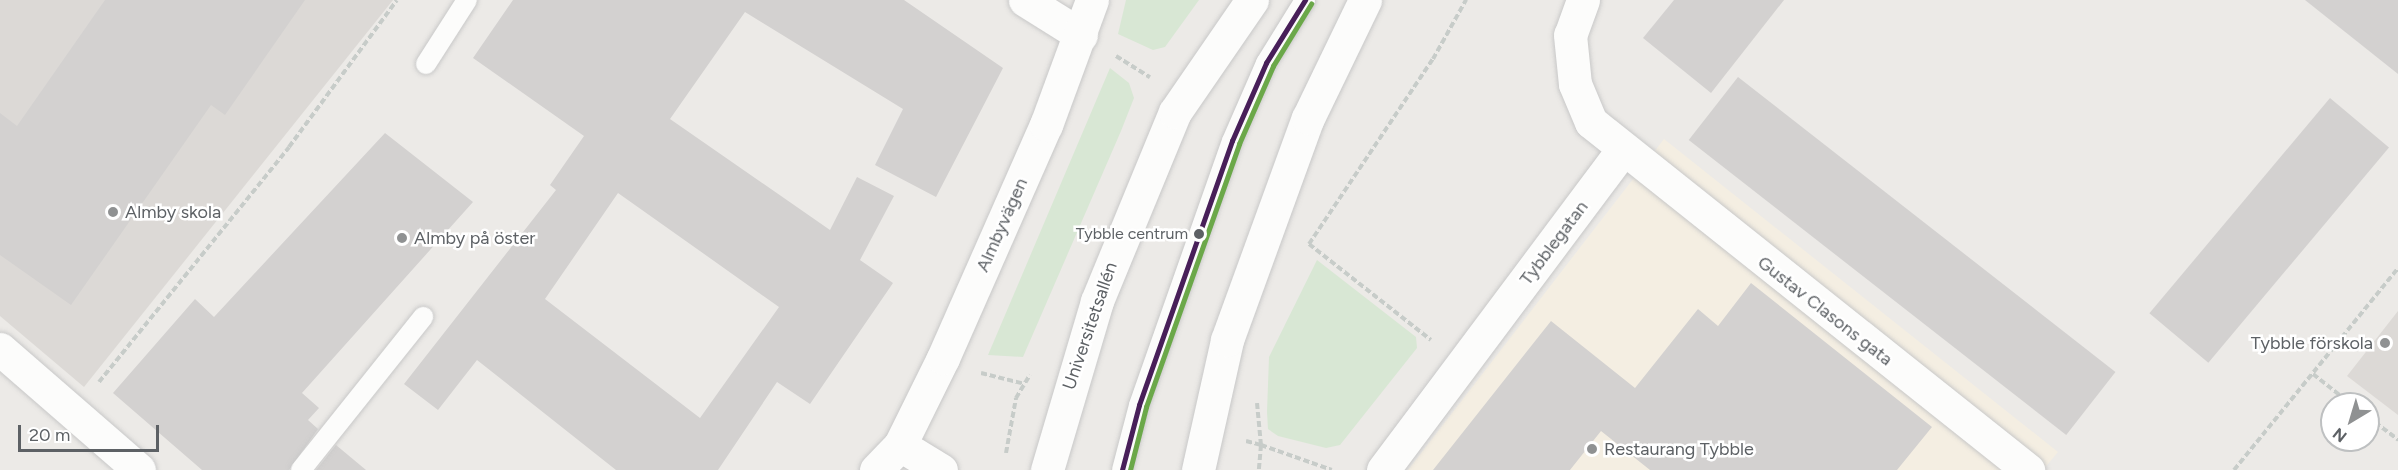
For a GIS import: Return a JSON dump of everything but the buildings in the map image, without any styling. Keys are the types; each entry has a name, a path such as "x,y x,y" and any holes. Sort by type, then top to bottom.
{"street":[{"path":"1025,0 1081,35"},
{"name":"Almbyvägen","path":"876,470 900,445 943,358 1081,35 1092,0"},
{"name":"Universitetsallén","path":"1047,470 1097,302 1166,133 1252,0"},
{"path":"1197,470 1227,340 1308,118 1365,0"},
{"path":"1583,0 1570,35 1575,84 1591,122 1622,151"},
{"name":"Tybblegatan","path":"1383,470 1622,151"},
{"name":"Gustav Clasons gata","path":"1622,151 2028,470"},
{"path":"0,349 139,470"},
{"path":"900,445 941,470"}],"lane":[{"path":"426,64 467,0"},
{"path":"1122,470 1139,405 1232,141 1266,63 1305,0"},
{"path":"301,470 423,317"}],"path":[{"path":"74,413 289,147 397,0"},
{"path":"1304,252 1433,59 1466,0"},
{"path":"1081,35 1161,84"},
{"path":"1309,244 1463,365"},
{"path":"2234,470 2398,268"},
{"path":"943,358 1012,385 1038,380"},
{"path":"2313,374 2336,392"},
{"path":"1256,392 1262,445 1259,470"},
{"path":"2380,426 2398,440"},
{"path":"1235,439 1262,445 1332,470"}],"shaded area":[{"name":"Almby skola","path":"0,0 393,0 84,387 0,316"},
{"path":"1664,139 2058,452 2043,470 1408,470"},
{"name":"Tybble förskola","path":"2398,311 2398,415 2380,401 2380,392 2368,392 2347,376"}],"green space":[{"path":"1126,0 1199,0 1165,47 1153,50 1118,34"},
{"path":"1110,68 1129,83 1134,98 1121,131 1023,357 988,355"},
{"path":"1317,260 1416,337 1417,348 1340,445 1326,448 1278,436 1268,429 1267,412 1269,357"}],"transit line":[{"path":"1122,470 1139,405 1232,141 1266,63 1305,0"},
{"path":"1130,470 1146,407 1239,144 1273,66 1311,4"}],"place":[{"name":"Almby skola","path":"113,212"},
{"name":"Tybble centrum","path":"1199,234"},
{"name":"Almby på öster","path":"402,238"},
{"name":"Tybble förskola","path":"2385,343"},
{"name":"Restaurang Tybble","path":"1592,449"}]}
